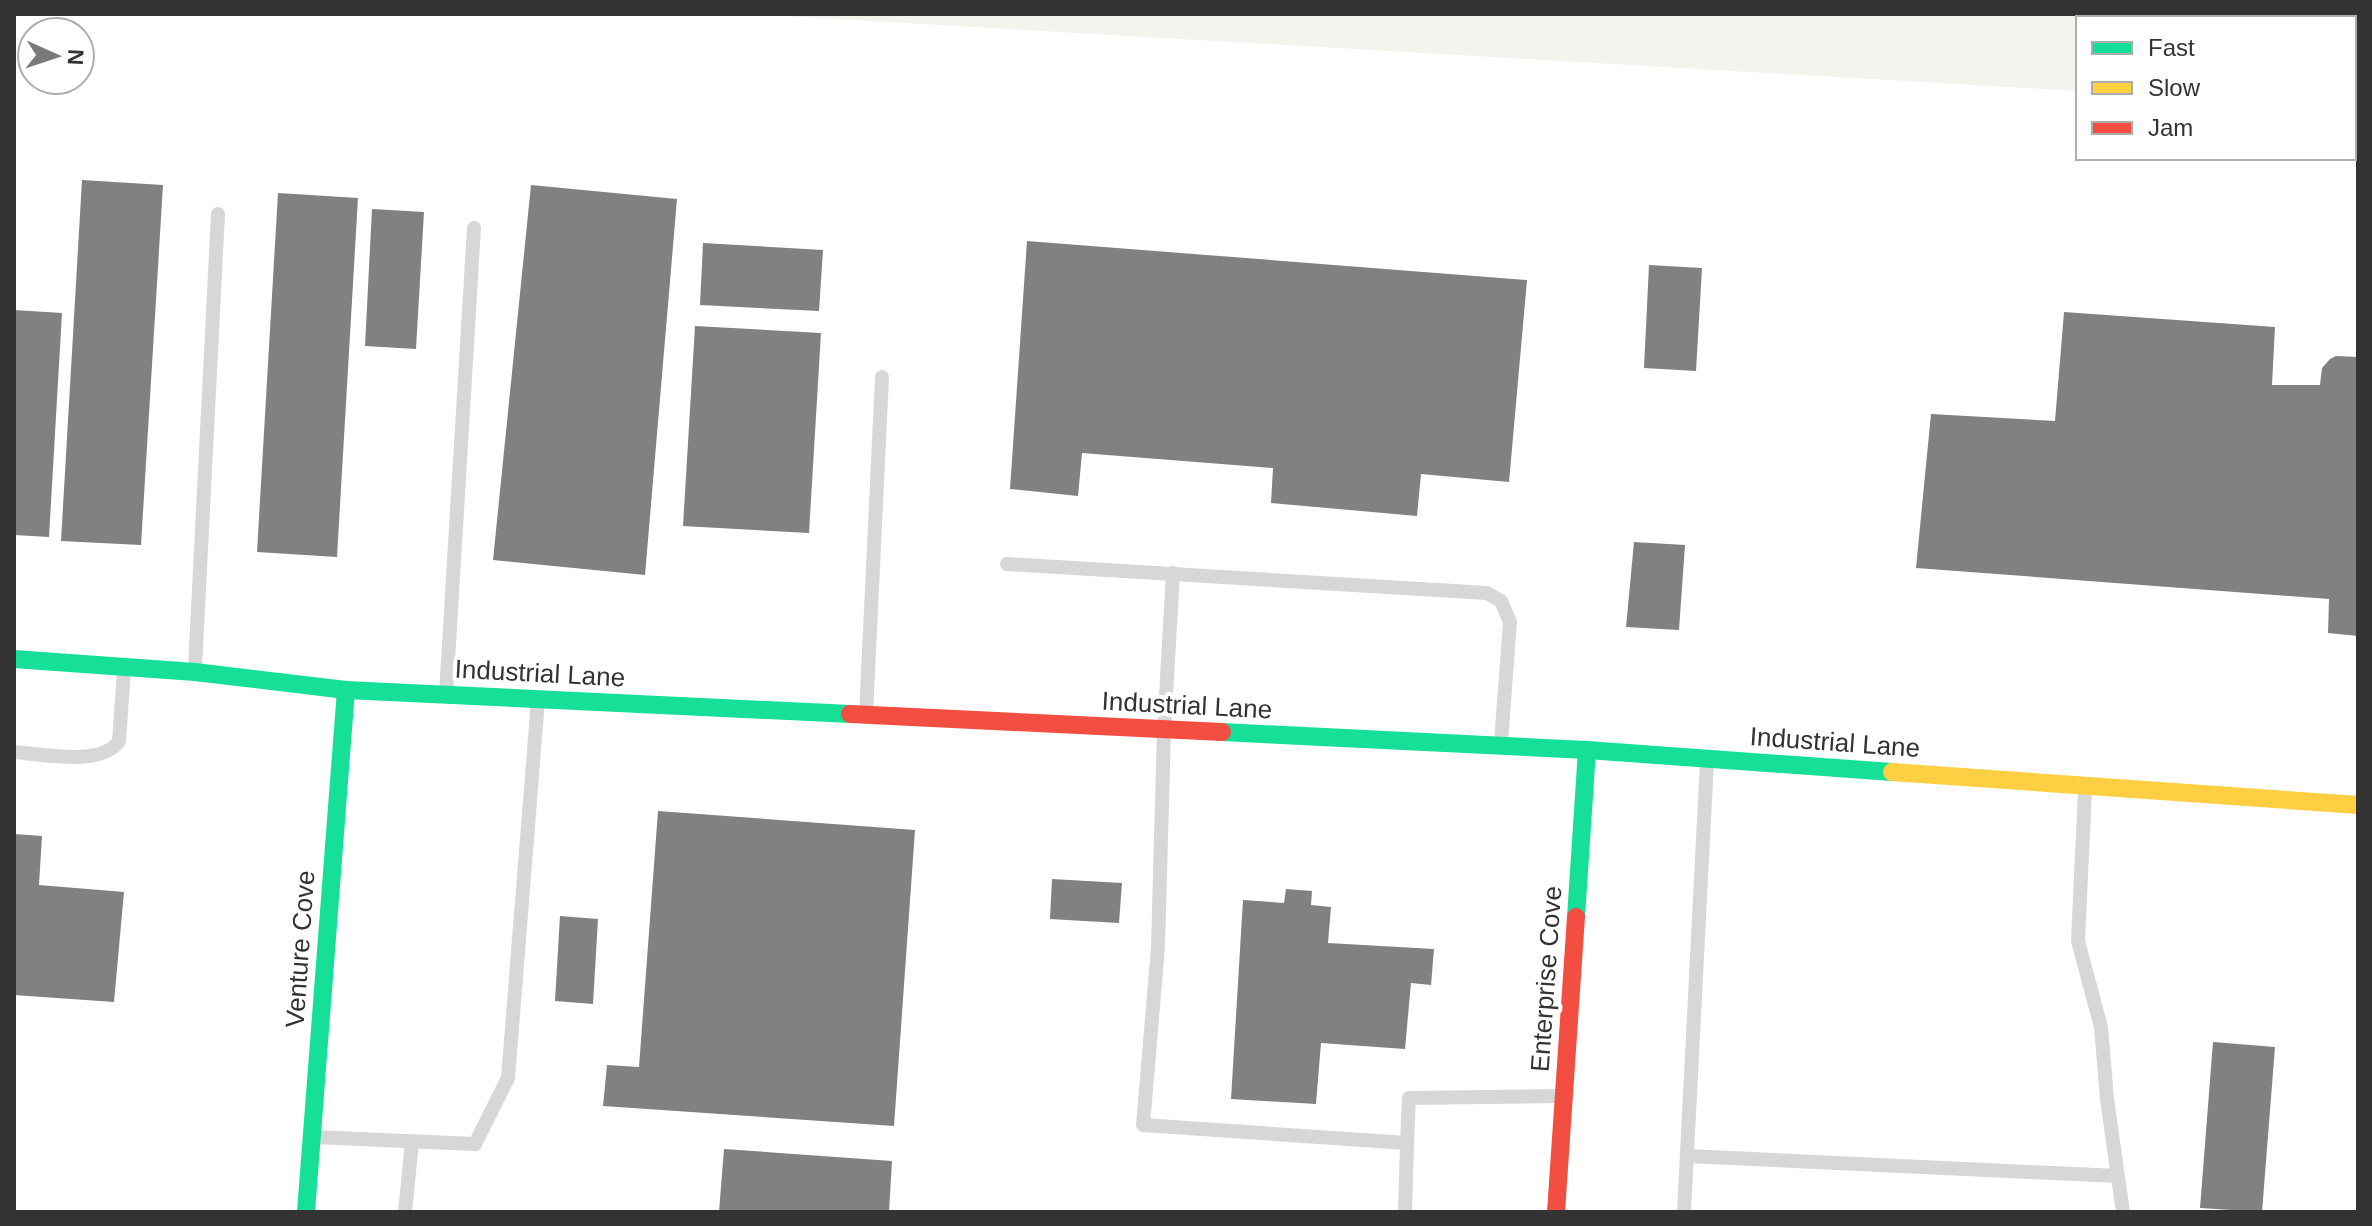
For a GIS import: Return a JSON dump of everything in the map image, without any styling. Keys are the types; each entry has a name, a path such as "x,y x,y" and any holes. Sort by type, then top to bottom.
{"street":[{"name":"Industrial Lane","path":"14,659 195,672 346,690 1587,750 2358,805"},
{"name":"Venture Cove","path":"306,1212 346,690"},
{"name":"Enterprise Cove","path":"1556,1212 1587,750"}],"lane":[{"path":"195,672 218,214"},
{"path":"446,695 474,228"},
{"path":"866,715 882,377"},
{"path":"1007,564 1487,593 1501,601 1510,622 1501,746"},
{"path":"1173,573 1164,730 1158,947 1143,1125 1407,1143"},
{"path":"14,752 96,757 113,749 119,741 124,666"},
{"path":"312,1137 475,1144 508,1078 538,699"},
{"path":"1684,1212 1708,759"},
{"path":"2086,785 2078,941 2101,1027 2107,1099 2123,1212"},
{"path":"1405,1212 1409,1098 1564,1096"},
{"path":"405,1212 412,1142"},
{"path":"1687,1156 2117,1176"}],"shaded area":[{"path":"751,14 2358,14 2358,107 2356,16 2076,16 2076,91"}],"building":[{"path":"82,180 163,185 141,545 61,541"},
{"path":"531,185 677,199 645,575 493,560"},
{"path":"278,193 358,198 337,557 257,552"},
{"path":"372,209 424,212 416,349 365,346"},
{"path":"1027,241 1527,280 1509,482 1421,474 1417,516 1271,503 1273,468 1082,453 1078,496 1010,489"},
{"path":"703,243 823,250 819,311 700,305"},
{"path":"1649,265 1702,268 1696,371 1644,368"},
{"path":"14,310 62,313 49,537 14,535"},
{"path":"2064,312 2275,327 2272,385 2320,385 2322,368 2330,359 2336,356 2358,357 2358,636 2328,633 2329,599 1916,568 1931,414 2055,421"},
{"path":"695,326 821,333 809,533 683,526"},
{"path":"1634,542 1685,545 1679,630 1626,627"},
{"path":"658,811 915,830 894,1126 603,1106 607,1065 639,1067"},
{"path":"14,834 42,836 39,885 124,892 114,1002 14,995"},
{"path":"1052,879 1122,883 1119,923 1050,919"},
{"path":"1286,889 1312,891 1311,905 1331,907 1328,943 1434,949 1431,985 1411,983 1405,1049 1321,1043 1316,1104 1231,1099 1243,900 1284,903"},
{"path":"560,916 598,919 593,1004 555,1001"},
{"path":"2213,1042 2275,1047 2262,1212 2200,1208"},
{"path":"724,1149 892,1161 889,1212 719,1212"}],"traffic: fast":[{"path":"14,659 195,672 346,690 850,714"},
{"path":"306,1212 346,690"},
{"path":"1222,732 1587,750 1892,772"},
{"path":"1576,917 1587,750"}],"traffic: slow":[{"path":"1892,772 2358,805"}],"traffic: jam":[{"path":"850,714 1222,732"},
{"path":"1556,1212 1576,917"}]}
